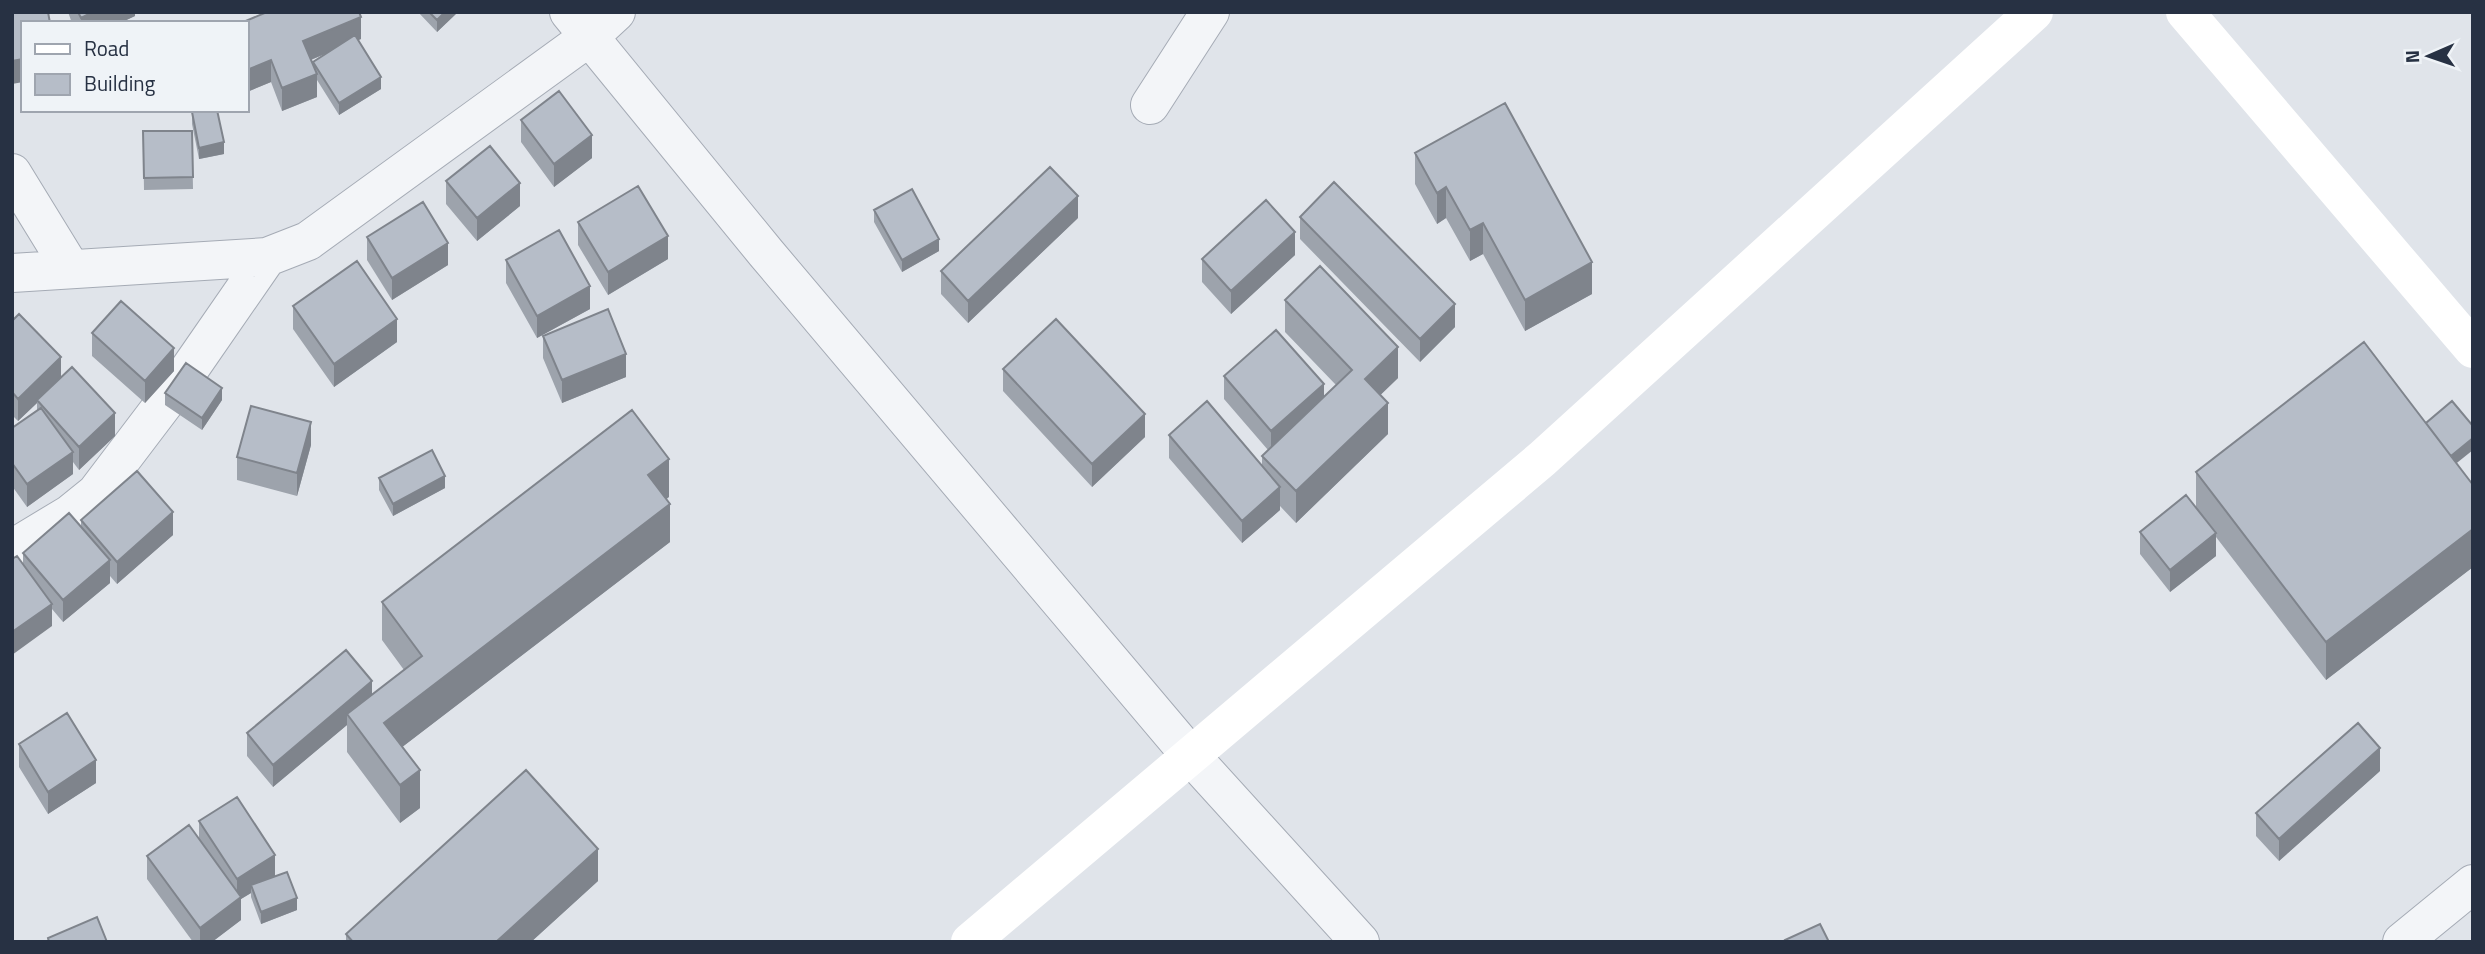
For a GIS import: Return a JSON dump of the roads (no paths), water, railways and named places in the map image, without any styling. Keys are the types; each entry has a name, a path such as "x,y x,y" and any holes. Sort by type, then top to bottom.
{"main road":[{"path":"970,942 1542,459 2034,12"},
{"path":"2185,12 2473,349"}],"street":[{"path":"1150,105 1210,12"},
{"path":"12,273 267,257 308,241 591,20 775,263 1190,755 1360,942"},
{"path":"12,173 71,270"},
{"path":"12,549 70,514 96,493 184,377 267,257"},
{"path":"2402,942 2473,884"}]}
